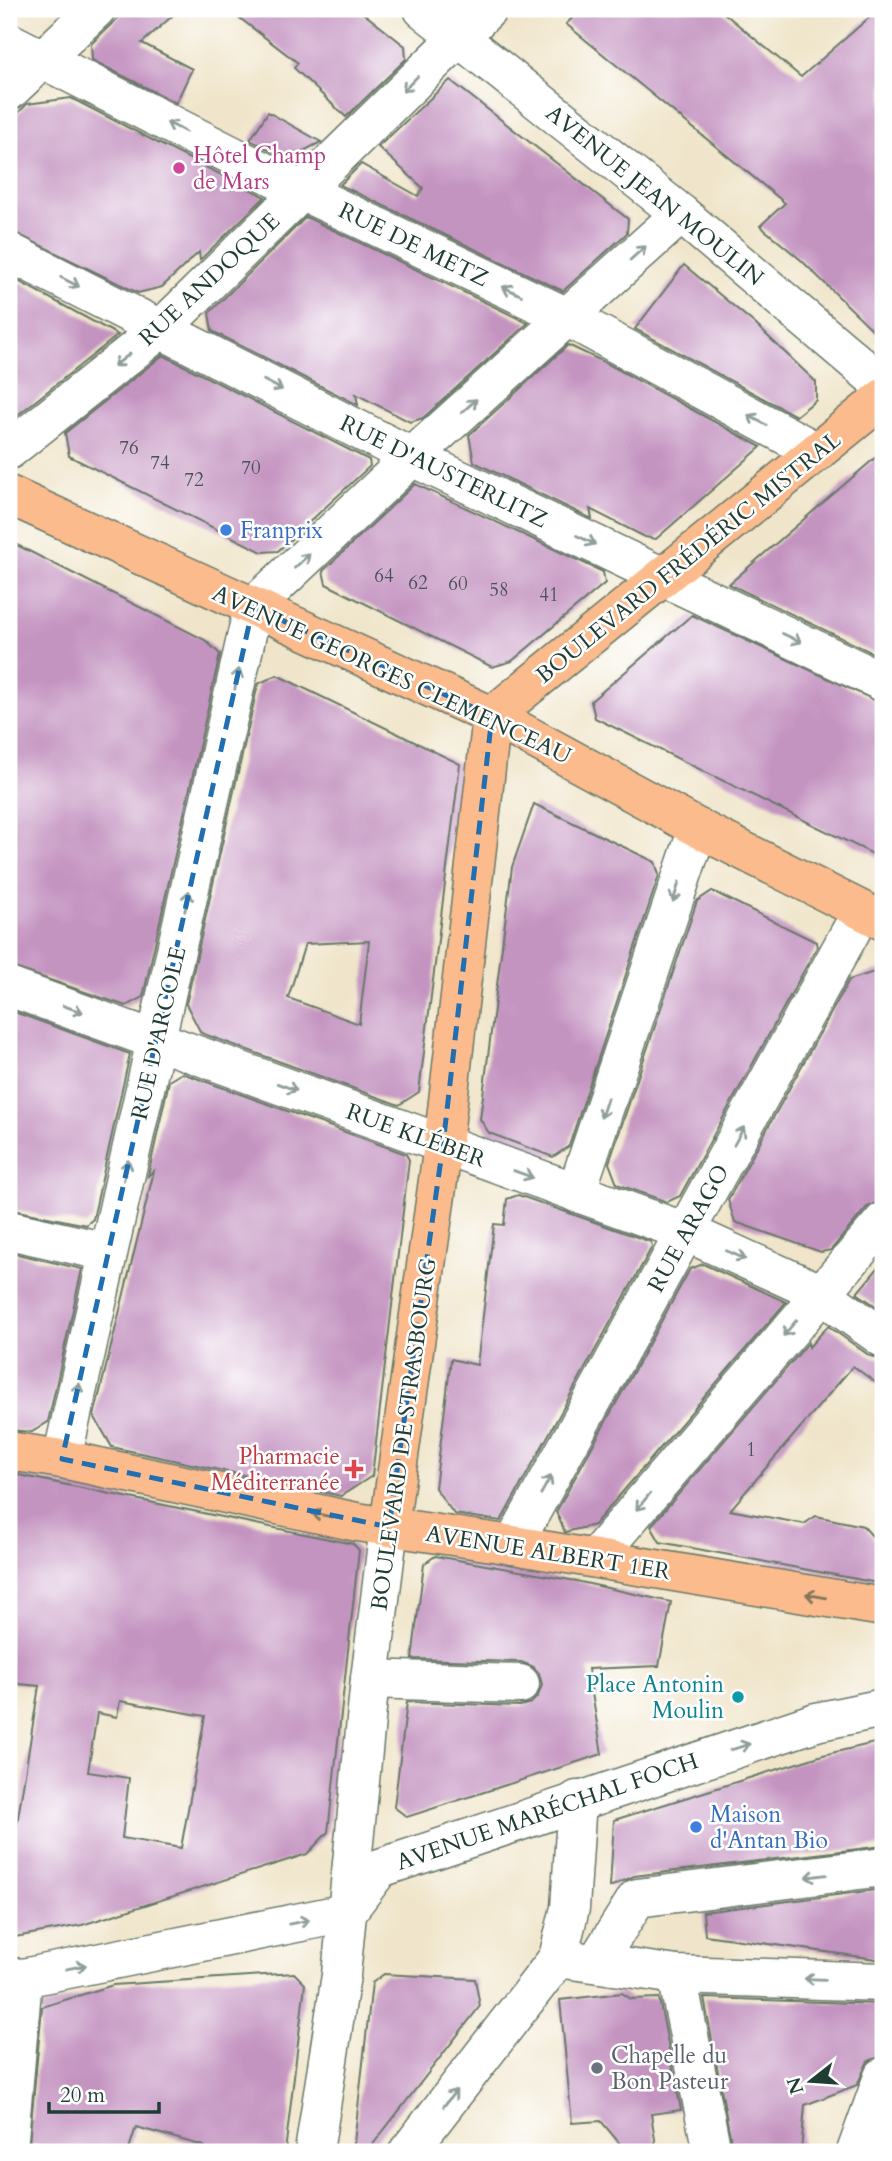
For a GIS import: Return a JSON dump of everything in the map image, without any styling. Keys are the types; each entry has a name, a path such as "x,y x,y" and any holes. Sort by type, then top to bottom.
{"main road":[{"name":"BOULEVARD FRÉDÉRIC MISTRAL","path":"492,716 883,398"},
{"name":"AVENUE GEORGES CLEMENCEAU","path":"9,495 492,716 698,828 873,916"},
{"name":"BOULEVARD DE STRASBOURG","path":"389,1527 443,1145 492,716"},
{"name":"AVENUE ALBERT 1ER","path":"9,1451 62,1459 389,1527 595,1558 876,1613"}],"street":[{"path":"9,90 96,9"},
{"name":"AVENUE JEAN MOULIN","path":"423,9 681,214 883,385"},
{"name":"RUE ANDOQUE","path":"9,450 162,328 488,9"},
{"name":"RUE DE METZ","path":"9,42 302,191 567,317 817,452"},
{"path":"253,607 412,457 681,214"},
{"name":"RUE D'AUSTERLITZ","path":"9,251 412,457 883,682"},
{"name":"RUE D'ARCOLE","path":"62,1459 253,607"},
{"path":"576,1194 698,828"},
{"name":"RUE ARAGO","path":"513,1545 686,1232 873,916"},
{"name":"RUE KLÉBER","path":"9,986 686,1232 820,1293 883,1338"},
{"path":"595,1558 883,1222"},
{"path":"9,1230 107,1252"},
{"name":"BOULEVARD DE STRASBOURG","path":"314,2152 341,1975 370,1679 389,1527"},
{"path":"370,1679 520,1684"},
{"name":"AVENUE MARÉCHAL FOCH","path":"816,1722 883,1688"},
{"name":"AVENUE MARÉCHAL FOCH","path":"346,1913 380,1868 816,1722 883,1708"},
{"path":"408,2152 558,1958 570,1908 577,1800"},
{"path":"596,1963 638,1898 883,1867"},
{"path":"9,2138 16,1977 346,1913"},
{"path":"558,1958 677,1975 883,1982"},
{"path":"677,1975 712,2152"},
{"path":"856,2152 870,2105 883,2077"}],"highlighted area":[{"path":"253,607 492,716 443,1145 389,1527 62,1459"}],"building":[{"path":"127,9 180,9 142,43 192,69 176,103 92,60 91,44"},
{"path":"228,9 358,9 405,46 406,59 346,117 294,68 298,63"},
{"path":"582,9 719,9 801,77 879,9 883,9 883,340 801,260 760,226 785,203 566,24"},
{"path":"450,80 628,219 627,233 563,291 340,185 361,164 418,196 423,188 378,147"},
{"path":"71,98 265,197 200,260 199,252 162,287 138,293 9,230 9,122 27,104"},
{"path":"268,112 321,142 288,159 250,140"},
{"path":"306,217 528,323 423,418 410,422 356,394 358,405 212,331 209,313"},
{"path":"684,265 754,323 816,382 816,400 796,416 635,329"},
{"path":"9,276 118,335 9,422"},
{"path":"568,345 761,447 656,539 645,537 590,509 592,519 474,462 469,435"},
{"path":"163,355 369,460 370,466 278,551 262,552 69,456 65,433"},
{"path":"883,451 883,658 729,584"},
{"path":"415,484 603,572 605,583 512,661 492,667 326,584 323,571"},
{"path":"9,541 205,640 220,654 143,997 126,1006 9,966"},
{"path":"692,615 883,704 883,859 595,718 591,701"},
{"path":"277,675 460,764 419,1092 399,1105 201,1033 186,1004 258,684","holes":["369,941 359,1024 288,998 305,944"]},
{"path":"534,804 655,862 659,875 569,1146 553,1157 489,1133 480,1119 512,867"},
{"path":"712,891 816,942 817,947 680,1196 667,1202 617,1184 609,1163 697,901"},
{"path":"883,969 883,1201 867,1207 831,1250 821,1252 735,1222 728,1200 849,980"},
{"path":"9,1010 130,1054 93,1219 86,1225 9,1209"},
{"path":"182,1073 406,1154 409,1160 372,1476 341,1496 112,1447 94,1416 154,1171 148,1176 169,1081"},
{"path":"518,1195 651,1242 652,1247 501,1521 454,1514 435,1488 451,1359 477,1365 494,1224 504,1225 507,1199"},
{"path":"9,1252 82,1269 48,1422 32,1432 9,1430"},
{"path":"883,1262 883,1311 857,1293"},
{"path":"703,1264 786,1302 594,1525 565,1532 556,1512 690,1269"},
{"path":"828,1326 870,1356 883,1359 883,1388 853,1366 730,1510 804,1524 816,1516 863,1526 875,1539 883,1541 883,1584 660,1542 651,1526 808,1343 809,1347"},
{"path":"9,1473 353,1544 359,1550 328,1832 307,1854 82,1925 9,1938 9,1848 13,1849 39,1686 9,1683","holes":["120,1701 205,1716 181,1848 122,1838 129,1778 88,1772 97,1713 117,1717"]},
{"path":"435,1556 576,1581 671,1602 659,1666 588,1669 602,1754 407,1817 394,1807 407,1702 520,1706 531,1703 538,1696 542,1685 539,1673 532,1666 521,1662 412,1659 424,1564"},
{"path":"883,1741 883,1846 634,1876 610,1887 614,1820 823,1755"},
{"path":"883,1889 883,1960 705,1935 703,1912"},
{"path":"294,1973 305,1984 285,2152 205,2152 204,2146 136,2127 128,2152 38,2152 39,2145 29,2145 42,2007 113,1985"},
{"path":"384,1974 475,1979 480,2006 367,2152 353,2152 372,1983"},
{"name":"Chapelle du Bon Pasteur","path":"622,1993 631,1999 659,1998 681,2110 651,2114 656,2146 625,2150 601,2121 572,2123 560,2000"},
{"path":"704,1998 883,2004 883,2056 868,2061 857,2085 805,2105 801,2152 733,2152"}],"place":[{"name":"Hôtel Champ de Mars","path":"179,168"},
{"name":"Franprix","path":"226,530"},
{"name":"Pharmacie Méditerranée","path":"354,1469"},
{"name":"Place Antonin Moulin","path":"738,1697"},
{"name":"Maison d'Antan Bio","path":"696,1827"},
{"name":"Chapelle du Bon Pasteur","path":"597,2068"}]}
